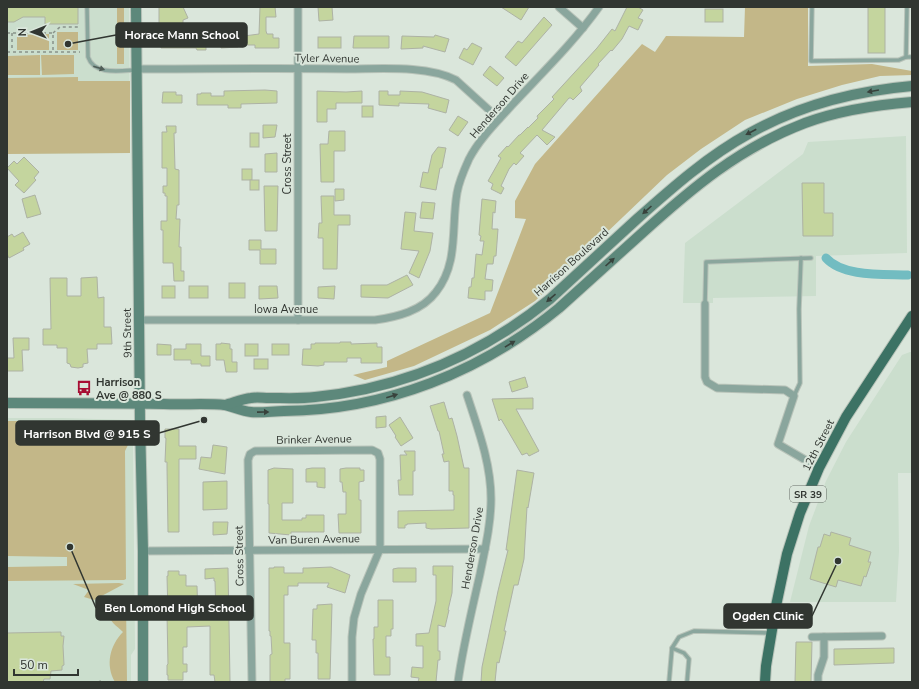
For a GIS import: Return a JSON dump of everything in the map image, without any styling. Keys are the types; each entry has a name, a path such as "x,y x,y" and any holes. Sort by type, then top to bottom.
{"main road":[{"name":"9th Street","path":"136,7 143,551 143,682"},
{"name":"Harrison Boulevard","path":"225,406 251,398 314,397 376,387 417,375 464,355 486,344 527,317 550,299 688,175 727,146 767,124 823,102 861,93 912,86"},
{"name":"Harrison Boulevard","path":"7,403 225,406 250,412 314,410 382,399 423,387 448,377 494,354 536,327 696,185 724,164 746,151 784,131 824,116 877,104 912,102"},
{"name":"SR 39","path":"909,329 912,316"},
{"name":"12th Street","path":"765,682 771,633 787,554 800,513 819,468 846,416 909,329"}],"street":[{"name":"Cross Street","path":"298,7 298,320"},
{"path":"559,7 583,28"},
{"name":"Henderson Drive","path":"428,301 442,283 449,267 453,248 457,194 464,170 475,148 499,119 583,28 599,7"},
{"name":"Tyler Avenue","path":"137,69 297,68 408,70 437,73 448,76 462,84 499,119"},
{"name":"Iowa Avenue","path":"139,320 375,320 385,319 409,312 428,301"},
{"path":"706,304 705,377 707,382 716,388 786,390 794,396 778,444 819,468"},
{"name":"Henderson Drive","path":"458,682 490,523 491,498 489,470 483,445 467,395"},
{"name":"Brinker Avenue","path":"250,454 255,451 372,450 378,452 380,459 380,549"},
{"name":"Cross Street","path":"250,454 248,460 252,682"},
{"path":"352,682 352,637 354,618 361,594 380,549"},
{"name":"Van Buren Avenue","path":"143,551 485,549"},
{"path":"812,637 882,636"},
{"path":"818,682 818,675 824,657 824,637"}],"lane":[{"path":"88,7 88,57 90,62 94,67 99,69 121,71 137,69"},
{"path":"812,7 811,61 899,60 906,57 912,57"},
{"path":"906,57 907,7"},
{"path":"794,396 800,383 799,309 801,258"},
{"path":"706,304 706,262 811,258"},
{"path":"669,682 672,648 679,637 694,631 771,633"},
{"path":"672,648 684,653 689,659 687,682"}],"path":[{"path":"7,33 53,33 60,27 80,27"},
{"path":"12,33 12,52"},
{"path":"53,33 53,52"},
{"path":"7,52 80,52"}],"shaded area":[{"path":"7,7 129,7 130,153 7,154"},
{"path":"117,7 124,7 124,64 117,64"},
{"path":"745,7 808,7 808,66 872,64 912,71 912,75 880,76 842,85 797,99 745,120 701,149 667,175 535,301 490,330 414,366 365,380 353,375 387,367 387,361 490,313 526,219 515,218 515,201 535,164 642,44 655,52 666,36 744,37"},
{"path":"57,32 78,32 78,50 57,50"},
{"path":"49,34 49,50 17,50 17,35"},
{"path":"40,55 40,75 8,75 7,56"},
{"path":"41,55 74,55 74,74 42,75"},
{"path":"78,77 78,81 130,81 130,153 7,154 7,78"},
{"path":"906,136 907,253 816,256 816,296 713,298 713,303 683,303 685,243 803,154 808,142"},
{"path":"912,352 912,473 898,473 899,551 896,602 790,602 809,526 826,481 846,442 902,355"},
{"path":"7,418 130,420 135,426 136,435 133,446 135,649 131,655 131,682 7,682"},
{"path":"7,421 117,421 130,425 133,435 125,451 126,579 7,581 7,567 67,566 67,557 7,556"},
{"path":"73,584 124,584 94,600 84,597 89,590"},
{"path":"126,602 127,682 115,682 110,669 110,656 115,643 123,632 111,621 109,612 115,607"}],"building":[{"path":"7,7 78,7 78,24 45,24 45,17 23,17 14,22 7,22"},
{"path":"159,7 183,7 188,18 183,20 183,36 206,36 206,50 197,50 196,48 161,48 161,38 158,38"},
{"path":"260,7 275,7 276,17 266,17 266,31 267,34 273,34 273,38 279,38 279,48 255,48 255,45 238,45 238,47 221,48 221,31 240,31 244,36 259,34"},
{"path":"318,7 332,7 333,20 319,21"},
{"path":"501,7 529,7 521,20"},
{"path":"627,7 638,7 643,10 638,18 643,20 638,30 629,26 622,39 598,64 599,65 580,87 582,91 573,100 569,98 542,130 555,137 547,145 537,135 520,153 524,156 516,165 514,163 509,169 501,186 504,188 501,194 491,189 493,184 488,181 501,158 498,156 538,118 537,116 554,99 552,97 597,48 612,29 615,31"},
{"path":"868,7 885,7 885,53 868,53"},
{"path":"705,9 723,9 723,22 705,22"},
{"path":"544,17 552,25 516,66 505,57 518,41 522,43"},
{"path":"435,35 449,39 445,52 423,46 423,48 401,49 402,36 434,37"},
{"path":"354,36 389,36 389,48 353,48"},
{"path":"318,37 341,37 341,48 318,48"},
{"path":"472,43 482,48 473,65 459,58 464,48 467,50"},
{"path":"490,66 504,78 497,86 483,75"},
{"path":"224,91 277,91 277,103 241,104 241,108 228,108 228,105 197,105 197,94 201,93 211,93 211,96 224,96"},
{"path":"317,91 362,91 362,103 336,103 336,109 327,109 327,122 317,122"},
{"path":"379,91 388,91 388,95 400,95 400,91 422,92 449,100 446,113 428,108 429,104 399,103 399,106 379,105"},
{"path":"163,92 176,92 176,95 182,95 182,103 162,103"},
{"path":"362,106 373,106 373,117 362,117"},
{"path":"458,116 468,122 458,136 449,130"},
{"path":"263,125 277,125 275,137 263,138"},
{"path":"166,126 176,126 176,133 174,133 175,169 179,170 179,205 177,205 176,219 180,219 179,247 181,247 181,271 184,271 184,281 174,281 173,263 163,263 163,230 161,230 161,221 167,221 167,196 163,193 163,186 167,186 167,168 162,168 162,132 167,132"},
{"path":"329,131 345,131 345,151 334,151 334,182 321,182 320,144 328,144"},
{"path":"250,133 259,133 259,147 250,147"},
{"path":"438,147 446,148 442,168 440,168 436,190 420,187 423,172 428,173 432,155"},
{"path":"277,153 277,172 265,172 265,154"},
{"path":"24,157 39,172 34,178 36,180 24,193 15,185 19,181 7,168 14,161 17,164"},
{"path":"242,169 252,169 252,180 242,180"},
{"path":"250,180 259,180 259,190 250,190"},
{"path":"802,183 824,183 824,213 833,213 833,236 803,236"},
{"path":"264,186 278,186 277,231 265,231"},
{"path":"335,189 344,189 344,200 335,201"},
{"path":"35,195 41,214 27,218 22,199"},
{"path":"321,196 334,196 334,215 350,215 350,225 338,225 337,269 323,269 323,238 318,238 319,223 322,223"},
{"path":"482,199 496,201 495,213 493,212 492,229 498,229 496,256 494,256 493,264 487,264 485,279 493,280 492,291 485,291 485,300 468,298 469,287 471,287 472,278 474,278 476,254 482,255 484,241 480,241 481,236 479,235"},
{"path":"422,202 435,203 433,219 420,218"},
{"path":"405,212 416,213 414,231 433,233 430,251 419,278 409,273 419,251 401,249"},
{"path":"23,232 30,244 23,248 24,250 9,258 7,254 7,237 12,234 14,237"},
{"path":"249,240 261,240 261,249 276,249 276,264 260,264 260,250 249,250"},
{"path":"407,275 413,285 388,298 361,297 361,285 387,285"},
{"path":"97,277 98,298 104,297 104,327 111,327 112,344 97,344 97,349 87,349 88,363 83,364 83,367 71,367 70,364 67,363 67,348 57,348 57,345 43,345 43,329 51,329 50,278 67,278 67,296 81,296 81,278"},
{"path":"229,283 245,283 245,298 229,298"},
{"path":"162,286 175,286 175,298 162,298"},
{"path":"189,286 208,286 208,298 189,298"},
{"path":"259,286 277,286 278,298 259,299"},
{"path":"335,286 334,299 318,298 318,287"},
{"path":"13,338 29,338 29,350 22,350 23,371 7,371 7,358 14,358"},
{"path":"351,342 351,344 377,343 377,347 382,347 382,363 361,363 361,358 347,358 347,362 324,362 324,365 318,366 302,365 303,349 311,349 311,344"},
{"path":"157,344 171,345 171,355 157,355"},
{"path":"186,344 201,344 201,356 210,356 210,366 191,364 191,360 174,360 174,349 186,349"},
{"path":"216,344 230,344 230,349 232,349 232,362 237,362 237,372 226,372 224,360 216,360"},
{"path":"245,344 258,344 258,356 245,356"},
{"path":"272,344 289,344 289,355 272,355"},
{"path":"254,359 268,359 268,369 254,369"},
{"path":"525,377 528,387 512,392 509,382"},
{"path":"533,398 533,409 516,409 539,451 529,456 527,453 522,455 501,419 499,421 492,399"},
{"path":"444,402 449,419 452,418 464,468 469,468 469,528 431,529 426,528 426,523 407,524 405,525 405,528 398,528 398,511 454,510 453,491 449,491 449,461 444,462 442,454 444,454 439,431 430,406"},
{"path":"386,416 386,427 376,428 376,417"},
{"path":"400,417 413,438 401,446 389,425"},
{"path":"165,429 179,429 179,446 196,446 196,459 179,459 179,532 168,532"},
{"path":"213,445 227,447 225,474 199,469 201,457 211,458"},
{"path":"404,451 415,451 413,495 399,495 398,480 401,480 400,455 407,455"},
{"path":"274,468 293,469 293,503 282,503 282,520 302,520 302,518 306,518 306,515 324,515 324,532 291,532 291,535 269,533 268,470"},
{"path":"325,468 325,488 317,487 317,482 306,482 306,469"},
{"path":"360,468 360,470 364,470 364,481 359,482 359,500 361,500 361,533 339,533 338,514 346,514 346,492 343,492 342,482 340,482 340,469"},
{"path":"517,470 534,473 528,508 527,507 524,559 518,585 514,585 499,663 497,662 495,682 481,682 482,667 508,550 506,550"},
{"path":"227,481 227,509 203,510 203,482"},
{"path":"213,522 228,522 227,534 213,535"},
{"path":"831,532 851,538 849,545 871,552 868,562 871,562 861,586 838,580 836,587 810,579 818,547 820,547 824,534 830,536"},
{"path":"433,566 453,566 452,593 445,627 438,625 438,651 440,651 440,660 438,660 436,682 418,682 419,678 411,677 412,667 423,668 423,646 416,646 416,634 429,633 436,601 436,575 433,575"},
{"path":"284,567 284,573 303,573 303,568 331,567 350,575 345,593 327,587 329,583 298,583 298,586 288,586 288,595 284,595 284,643 290,643 290,679 285,679 285,682 270,682 270,655 272,654 271,636 269,631 269,568"},
{"path":"228,568 230,681 215,682 214,675 210,675 210,626 187,627 187,647 183,647 183,664 187,664 187,672 183,672 183,680 168,680 168,571 179,571 179,575 186,575 186,586 197,586 198,619 214,619 214,615 216,615 215,581 214,578 205,579 205,569"},
{"path":"416,568 416,582 393,582 393,569"},
{"path":"378,600 393,600 393,629 391,629 391,636 386,636 386,657 390,657 390,675 374,675 373,639 374,627 378,627"},
{"path":"332,604 330,679 318,679 318,653 316,653 316,640 312,640 313,609 317,609 317,605"},
{"path":"61,632 61,636 64,636 64,665 62,666 62,670 51,671 50,679 44,679 43,682 7,682 7,633"},
{"path":"796,642 812,642 811,682 795,682"},
{"path":"894,648 894,663 834,665 834,649"}],"waterway":[{"path":"826,258 842,269 864,273 908,275"}],"place":[{"name":"Horace Mann School","path":"68,44"},
{"name":"Harrison Ave @ 880 S","path":"84,388"},
{"name":"Harrison Blvd @ 915 S","path":"204,420"},
{"name":"Ben Lomond High School","path":"70,547"},
{"name":"Ogden Clinic","path":"838,561"}]}
